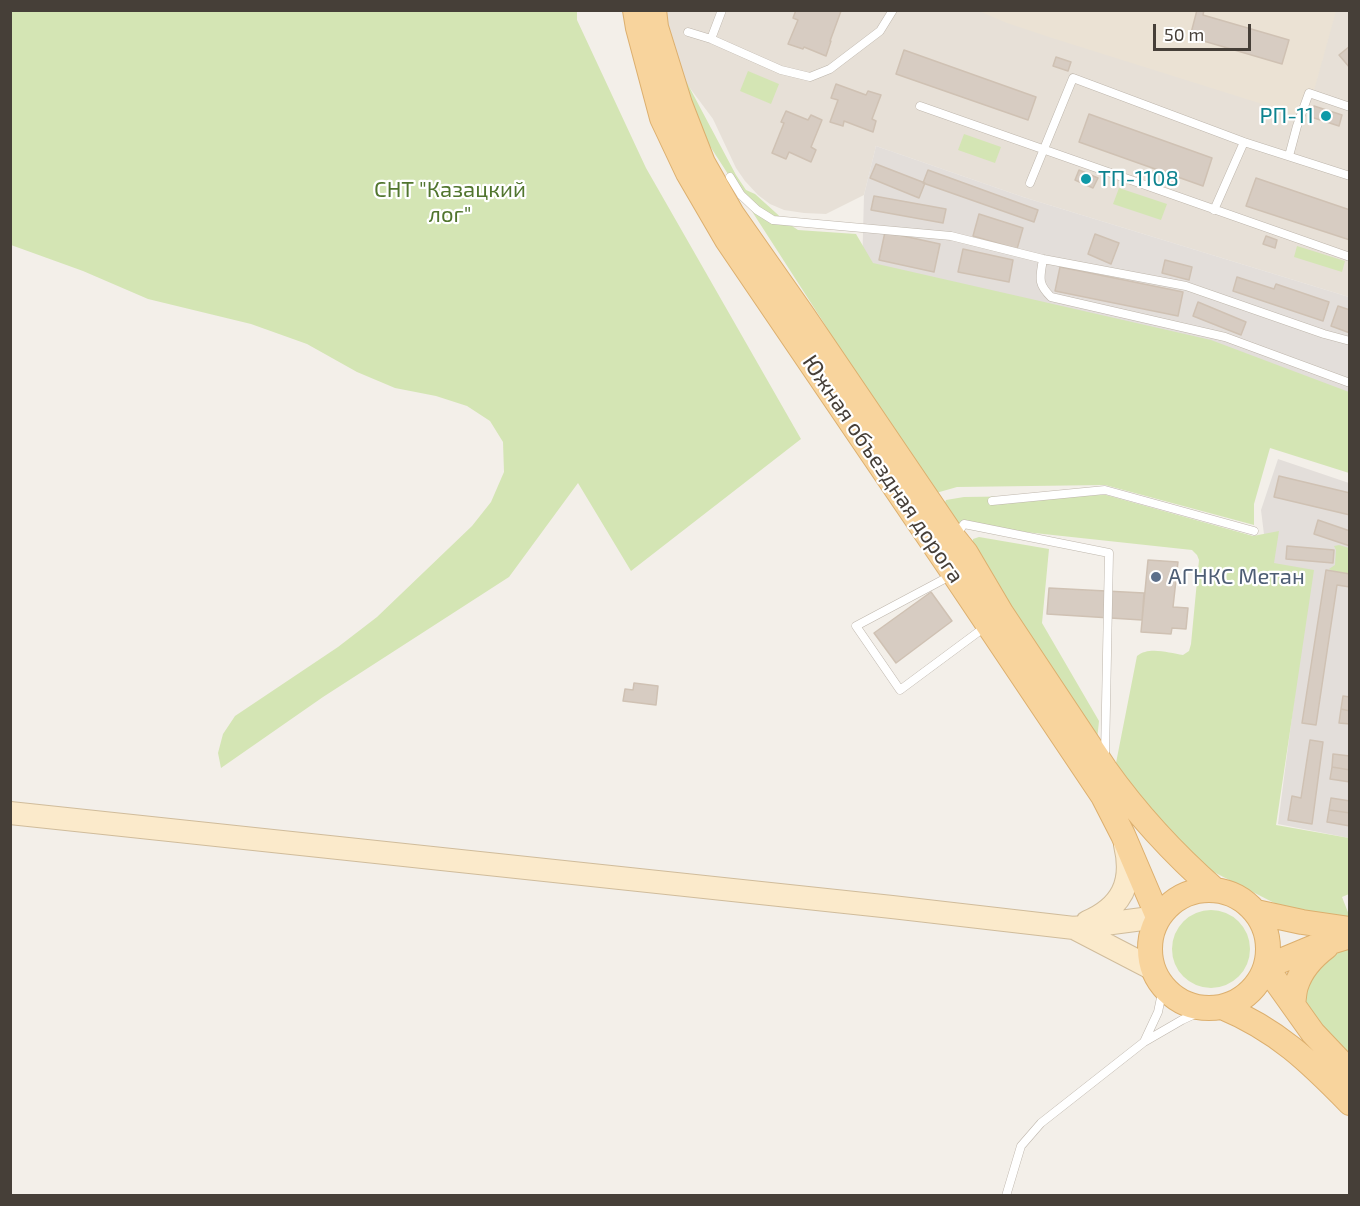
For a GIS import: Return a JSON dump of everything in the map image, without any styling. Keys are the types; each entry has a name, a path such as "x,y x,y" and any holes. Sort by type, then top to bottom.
{"main road":[{"name":"Южная объездная дорога","path":"635,10 662,118 688,173 727,240 946,544 966,553 1002,614 1122,793 1161,838 1215,890"},
{"name":"Южная объездная дорога","path":"654,10 656,27 680,104 703,163 732,214 802,314 946,544 954,574 1102,796 1123,835 1158,917"},
{"path":"1214,1008 1242,999 1257,985 1266,967 1269,948 1265,929 1256,912 1244,901 1230,893 1198,890 1169,905 1158,917 1151,934 1149,952 1158,979 1183,1003 1244,1016 1277,1036 1309,1061 1350,1103"},
{"path":"1256,912 1350,929"},
{"path":"1266,967 1314,947 1350,936"},
{"path":"1293,1005 1296,985 1312,959 1337,941 1350,936"},
{"path":"1266,967 1313,1033 1350,1072"}],"street":[{"path":"10,813 1074,928 1158,917"},
{"path":"1074,928 1098,918 1112,908 1122,893 1128,875 1129,862 1123,835"},
{"path":"1074,928 1158,979"}],"lane":[{"path":"711,39 722,10"},
{"path":"688,32 711,39 781,70 810,77 830,69 880,32 893,10"},
{"path":"1030,183 1073,78 1244,142 1350,176"},
{"path":"1289,156 1309,93 1350,107"},
{"path":"920,106 1350,258"},
{"path":"1214,210 1244,142"},
{"path":"730,177 741,195 772,220 951,236 1043,259 1186,286 1350,341"},
{"path":"1043,259 1040,279 1043,288 1051,297 1225,338 1350,383"},
{"path":"992,501 1105,490 1254,531"},
{"path":"946,544 964,524 1109,553 1105,769"},
{"path":"954,574 856,626 900,690 988,625"},
{"path":"1144,1042 1158,1012 1158,979"},
{"path":"1006,1196 1022,1146 1041,1123 1144,1042 1182,1020 1214,1008"}],"shaded area":[{"path":"667,11 1349,11 1349,297 1023,197 876,146 864,195 826,214 784,210 770,204 745,181 736,168 713,119 660,48"},
{"path":"979,11 1336,11 1313,94 1307,106 1294,114 1049,37"},
{"path":"876,146 1023,197 1349,297 1349,399 862,270 864,195"},
{"path":"1278,459 1349,483 1349,838 1278,824 1310,577 1268,567 1261,510"}],"green space":[{"name":"СНТ \"Казацкий лог\"","path":"11,10 577,11 577,20 646,168 801,439 631,571 578,483 509,577 323,697 221,768 218,753 223,734 235,716 338,647 377,617 472,526 491,502 504,472 503,442 490,421 467,406 436,396 395,388 357,372 307,344 251,324 148,299 83,271 11,245"},
{"path":"748,71 779,84 771,104 740,91"},
{"path":"682,79 686,81 746,190 755,194 798,230 856,234 873,263 1211,340 1349,392 1349,473 1270,448 1254,504 1254,525 1105,485 957,487 929,495 822,320 697,126"},
{"path":"964,134 1001,147 995,163 958,150"},
{"path":"1119,188 1167,204 1161,220 1113,204"},
{"path":"1297,246 1345,261 1342,272 1294,257"},
{"path":"1106,495 1253,536 1279,531 1274,563 1314,570 1276,825 1349,838 1349,894 1342,897 1349,918 1288,910 1198,864 1126,784 1116,763 1137,656 1147,651 1183,655 1189,651 1199,560 1197,555 1192,550 951,524 943,507 946,500 964,497"},
{"path":"979,537 1049,549 1042,623 1099,721 1097,740 972,549 973,539"},
{"path":"1334,546 1349,548 1349,574 1329,569 1335,565"},
{"path":"1211,910 1226,913 1243,927 1250,949 1247,964 1233,981 1211,988 1196,985 1179,971 1172,949 1175,934 1189,917"},
{"path":"1349,948 1349,1055 1304,1007 1304,979 1335,952"}],"building":[{"path":"796,10 841,11 826,56 804,47 803,49 788,44 798,20 793,18"},
{"path":"1197,10 1204,10 1203,15 1289,40 1282,64 1190,37"},
{"path":"1350,46 1350,68 1339,55"},
{"path":"904,50 1036,97 1028,120 896,74"},
{"path":"1056,57 1071,62 1068,71 1053,66"},
{"path":"836,84 866,95 868,91 881,95 872,119 876,121 873,132 844,121 843,126 830,122 838,100 831,98"},
{"name":"РП-11","path":"1314,106 1342,115 1339,126 1311,117"},
{"path":"786,111 808,120 811,115 822,120 811,147 816,150 811,162 789,152 786,159 772,153 784,123 781,122"},
{"path":"1089,114 1212,158 1203,186 1079,142"},
{"path":"876,164 925,183 919,198 870,178"},
{"path":"928,170 1038,210 1034,222 923,183"},
{"name":"ТП-1108","path":"1079,170 1098,178 1093,188 1075,180"},
{"path":"1256,178 1350,210 1350,240 1246,206"},
{"path":"874,196 946,209 943,223 871,210"},
{"path":"979,214 1023,228 1017,249 973,236"},
{"path":"885,232 940,244 934,272 879,260"},
{"path":"1095,234 1119,243 1111,264 1088,254"},
{"path":"1266,236 1277,240 1275,248 1263,244"},
{"path":"963,249 1013,260 1009,282 958,272"},
{"path":"1165,260 1192,267 1189,280 1162,273"},
{"path":"1060,267 1183,292 1178,316 1055,291"},
{"path":"1237,277 1274,289 1276,284 1329,302 1323,321 1233,291"},
{"path":"1198,302 1246,322 1241,335 1193,316"},
{"path":"1338,306 1350,310 1350,333 1331,326"},
{"path":"1279,476 1350,493 1350,515 1274,497"},
{"path":"1318,520 1350,531 1350,546 1314,534"},
{"path":"1287,546 1334,550 1333,563 1286,559"},
{"path":"1148,560 1178,562 1173,607 1188,608 1186,629 1172,628 1171,634 1141,632"},
{"path":"1326,570 1350,574 1350,587 1337,585 1316,725 1302,723"},
{"path":"1049,588 1144,593 1142,620 1047,614"},
{"path":"931,592 952,621 896,663 874,633"},
{"path":"634,683 658,686 656,705 623,701 625,689 633,690"},
{"path":"1343,696 1350,697 1350,711 1341,709"},
{"path":"1341,709 1350,711 1350,724 1339,723"},
{"path":"1310,740 1323,742 1312,824 1288,820 1292,796 1301,798"},
{"path":"1333,754 1350,756 1350,770 1332,767"},
{"path":"1332,767 1350,770 1350,782 1330,779"},
{"path":"1331,798 1350,801 1350,813 1329,810"},
{"path":"1329,810 1350,813 1350,826 1327,822"}],"place":[{"name":"РП-11","path":"1326,116"},
{"name":"ТП-1108","path":"1086,179"},
{"name":"АГНКС Метан","path":"1156,577"}]}
